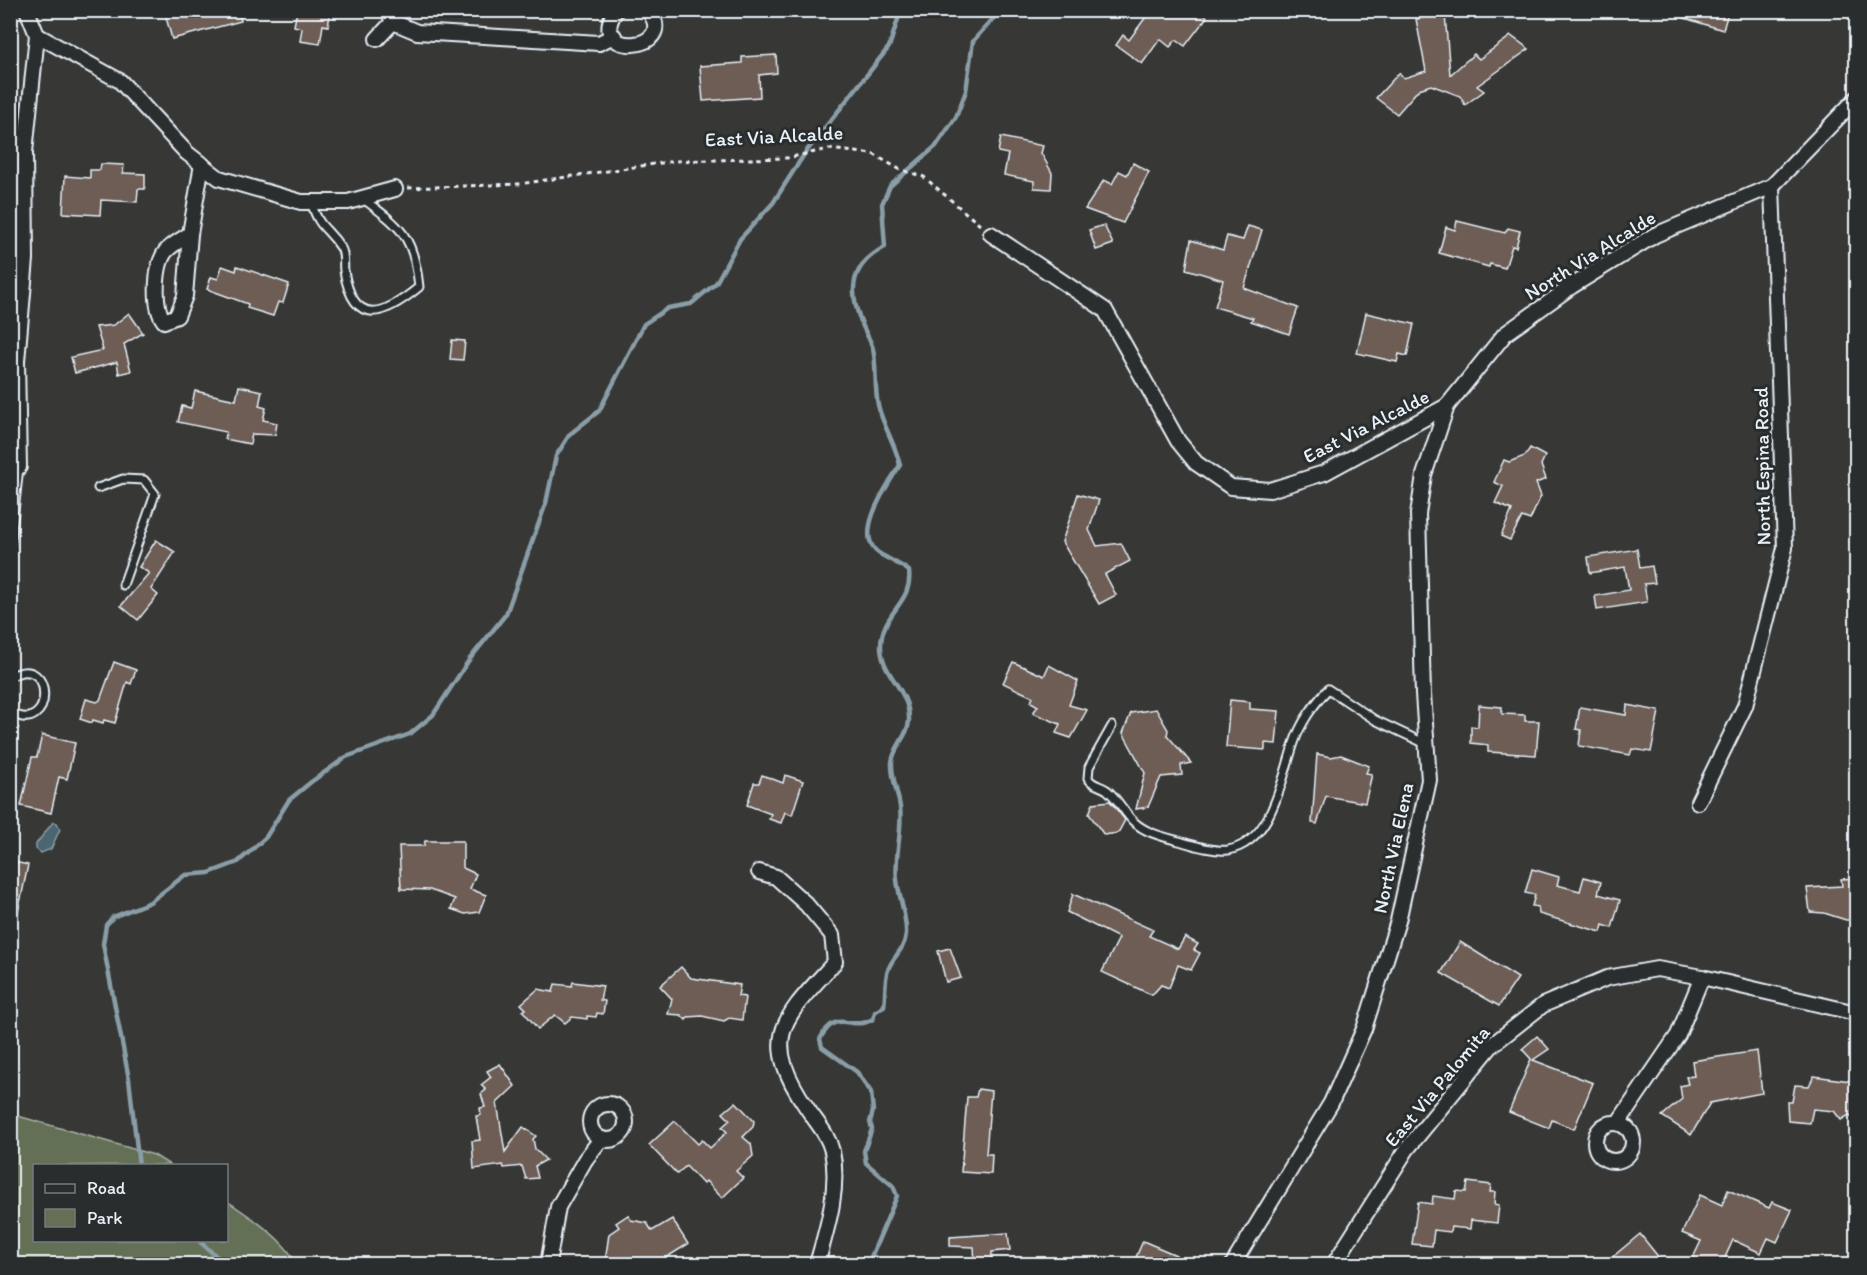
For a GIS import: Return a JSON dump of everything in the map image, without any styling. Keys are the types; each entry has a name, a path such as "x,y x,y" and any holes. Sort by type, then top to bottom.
{"street":[{"path":"19,467 15,343 26,258 25,152 37,35 27,10"},
{"path":"616,10 611,23 614,36 625,45 640,45 646,41 653,29 654,21 648,10"},
{"path":"377,39 390,16 417,32 599,43 614,36"},
{"path":"37,35 120,81 187,153 219,178 301,202 348,202 395,189"},
{"name":"North Via Alcalde","path":"1448,406 1505,333 1572,286 1655,235 1772,186 1857,99"},
{"path":"190,234 165,252 161,261 156,294 158,310 165,321 177,316 182,309 190,234 202,164"},
{"name":"North Espina Road","path":"1698,802 1745,706 1785,548 1772,186"},
{"name":"East Via Alcalde","path":"991,234 1105,310 1178,441 1196,463 1231,487 1270,490 1324,473 1448,406"},
{"name":"North Via Elena","path":"1233,1264 1331,1103 1364,1029 1398,921 1429,780 1418,514 1424,475 1448,406"},
{"path":"759,872 776,877 806,904 832,935 835,945 835,962 789,1014 782,1035 786,1074 823,1129 832,1149 835,1168 836,1183 817,1264"},
{"name":"East Via Palomita","path":"1334,1264 1407,1149 1492,1045 1543,1005 1606,978 1657,969 1702,977 1857,1013"},
{"path":"1618,1123 1678,1035 1702,977"},
{"path":"548,1264 558,1207 600,1139"}],"lane":[{"path":"311,202 317,222 342,249 345,273 353,299 367,311 379,313 399,303 419,287 416,258 399,226 362,198"},
{"path":"10,548 19,467"},
{"path":"98,488 123,479 144,480 155,494 123,585"},
{"path":"10,677 21,673 34,675 45,691 43,704 39,710 27,716 10,712"},
{"path":"1112,726 1089,767 1088,778 1092,784 1106,790 1134,822 1149,832 1190,844 1226,850 1240,847 1263,822 1280,794 1294,742 1303,721 1328,689 1375,720 1426,744"}],"path":[{"name":"East Via Alcalde","path":"395,189 519,184 675,161 787,158 830,148 873,154 898,170 924,177 991,234"},
{"path":"10,764 20,716"},
{"path":"10,842 17,844"}],"green space":[{"path":"11,1114 154,1155 168,1164 33,1164 33,1242 228,1242 228,1202 275,1237 297,1264 11,1264"}],"water":[{"path":"53,822 57,823 60,829 51,849 41,853 36,849 36,844"}],"building":[{"path":"164,10 239,10 241,21 172,39"},
{"path":"297,10 331,10 328,26 323,25 320,44 300,41 302,28 294,26"},
{"path":"1151,10 1198,10 1207,17 1185,46 1176,40 1170,47 1160,39 1142,64 1116,45 1123,35 1129,40"},
{"path":"1668,10 1720,10 1728,13 1723,30 1668,13"},
{"path":"1445,14 1450,75 1474,54 1479,59 1511,36 1529,49 1477,86 1484,91 1465,105 1460,96 1431,85 1419,89 1397,114 1376,98 1399,73 1404,78 1426,71 1416,19"},
{"path":"776,55 777,73 759,75 760,97 703,101 700,66 742,63 742,57"},
{"path":"1001,137 1043,146 1041,153 1052,173 1051,189 1034,188 1034,181 1004,175 1008,154 998,152"},
{"path":"1133,163 1149,172 1123,223 1085,209 1104,180 1112,184 1119,171 1127,175"},
{"path":"101,164 124,165 123,173 145,174 145,189 138,189 137,202 101,200 100,215 63,213 65,176 90,178 90,170 100,170"},
{"path":"1457,221 1505,233 1508,228 1520,231 1516,247 1512,246 1505,268 1490,264 1489,267 1439,253 1446,227 1455,230"},
{"path":"1104,225 1113,244 1096,250 1089,230"},
{"path":"1248,226 1262,230 1244,288 1298,308 1289,334 1251,321 1253,318 1215,307 1223,280 1186,269 1191,240 1223,250 1227,236 1243,240"},
{"path":"222,266 236,271 237,266 289,284 283,303 278,302 273,316 247,308 248,304 207,289 211,277 218,279"},
{"path":"129,313 143,333 124,344 131,371 119,374 117,362 75,373 71,357 103,350 96,327 114,325"},
{"path":"1366,313 1414,324 1407,356 1399,354 1397,362 1357,353"},
{"path":"452,340 465,341 463,360 450,359"},
{"path":"239,386 262,391 259,406 266,408 263,420 277,423 275,435 252,434 250,444 225,439 226,432 178,422 182,406 191,408 195,391 236,400"},
{"path":"1530,448 1545,456 1541,465 1546,479 1536,483 1541,496 1530,520 1522,517 1510,540 1501,536 1512,510 1495,503 1503,486 1494,482 1504,460 1509,462 1525,456"},
{"path":"1078,494 1099,500 1089,530 1097,546 1121,543 1130,561 1105,574 1116,595 1099,604 1062,542"},
{"path":"156,540 175,552 151,589 158,595 138,620 121,606 149,573 139,567"},
{"path":"1637,549 1640,568 1652,566 1655,583 1644,584 1647,602 1597,610 1595,596 1629,590 1625,567 1590,573 1588,557"},
{"path":"114,662 136,670 131,684 127,682 115,723 93,720 92,723 80,719 86,699 97,702 100,700"},
{"path":"1013,662 1044,676 1049,665 1078,681 1069,705 1087,710 1071,738 1056,733 1060,724 1033,713 1038,706 1031,702 1033,697 1003,683"},
{"path":"1230,700 1250,702 1250,709 1279,711 1276,744 1265,743 1265,750 1226,747"},
{"path":"1479,705 1502,707 1502,714 1525,715 1525,721 1539,721 1536,755 1488,752 1488,745 1471,743 1471,726 1478,727"},
{"path":"1627,705 1659,711 1651,752 1632,749 1630,755 1579,746 1581,730 1576,729 1580,707 1626,715"},
{"path":"1156,709 1168,730 1167,735 1191,763 1181,765 1182,775 1161,777 1148,807 1136,809 1145,773 1123,733 1131,713"},
{"path":"42,735 75,743 67,779 59,777 51,813 21,806 32,757 37,757"},
{"path":"1317,754 1331,757 1341,755 1369,766 1366,773 1372,774 1365,803 1326,796 1317,824 1312,823"},
{"path":"762,775 783,783 785,775 803,781 792,815 785,812 781,823 769,819 771,814 747,805 754,783 759,783"},
{"path":"1110,801 1125,820 1118,833 1104,835 1089,814 1093,803"},
{"path":"425,841 463,841 463,868 476,874 470,889 486,895 479,912 465,914 451,909 455,899 430,890 401,889 399,846 424,846"},
{"path":"10,861 28,865 16,922 10,922"},
{"path":"1532,869 1559,877 1557,885 1580,891 1584,877 1601,882 1598,894 1620,900 1612,928 1603,925 1601,932 1539,914 1538,907 1532,906 1535,895 1525,893"},
{"path":"1857,878 1857,920 1846,920 1824,913 1810,912 1807,888 1842,886 1841,879"},
{"path":"1073,894 1153,930 1149,936 1178,949 1185,937 1198,944 1194,950 1200,953 1191,970 1178,965 1169,988 1161,985 1152,995 1102,972 1119,938 1067,912"},
{"path":"1460,942 1518,978 1499,1006 1441,973"},
{"path":"950,948 961,978 946,982 938,951"},
{"path":"681,967 691,978 740,985 738,996 745,997 742,1020 729,1018 724,1021 702,1016 688,1017 686,1020 681,1015 668,1014 672,999 660,986"},
{"path":"573,982 603,986 600,1000 605,1001 603,1014 597,1013 596,1017 587,1016 587,1019 572,1017 565,1023 555,1015 538,1029 523,1011 526,1009 521,1004 538,989 553,992 555,984 572,986"},
{"path":"1537,1036 1549,1049 1533,1060 1593,1083 1574,1129 1552,1120 1549,1128 1509,1112 1531,1059 1522,1049"},
{"path":"1757,1051 1762,1093 1710,1103 1691,1135 1662,1116 1682,1099 1680,1086 1688,1084 1686,1077 1694,1076 1692,1061"},
{"path":"500,1064 515,1086 497,1103 505,1152 523,1127 536,1136 533,1139 535,1149 546,1160 535,1166 538,1178 526,1179 522,1166 504,1168 503,1165 474,1169 472,1141 480,1140 476,1116 481,1115 480,1108 485,1107 481,1094 486,1090 481,1085 491,1077 487,1071"},
{"path":"1814,1076 1857,1082 1854,1117 1849,1115 1841,1120 1834,1111 1813,1109 1810,1123 1788,1121 1787,1102 1792,1102 1795,1085 1809,1086"},
{"path":"978,1089 991,1091 986,1154 992,1154 991,1174 961,1172 967,1097 976,1097"},
{"path":"736,1102 754,1121 753,1127 743,1137 751,1144 753,1156 736,1171 743,1178 722,1198 706,1181 703,1184 686,1166 677,1174 649,1145 675,1121 698,1144 702,1140 710,1148 727,1132 722,1127 730,1120 723,1113"},
{"path":"1468,1182 1491,1185 1490,1192 1495,1192 1494,1204 1499,1205 1497,1223 1471,1220 1470,1229 1451,1227 1450,1232 1434,1230 1432,1246 1412,1244 1418,1202 1432,1204 1433,1196 1455,1199 1456,1191 1466,1192"},
{"path":"1728,1190 1769,1208 1772,1202 1792,1210 1777,1242 1768,1238 1761,1253 1733,1240 1722,1264 1706,1264 1693,1258 1701,1241 1682,1233 1700,1195 1722,1205"},
{"path":"628,1215 631,1220 647,1223 652,1231 672,1219 688,1244 656,1264 609,1264 606,1255 609,1234 619,1227 616,1223"},
{"path":"1008,1233 1010,1250 992,1252 991,1264 975,1264 974,1247 950,1246 950,1237"},
{"path":"1640,1234 1664,1264 1604,1264"},
{"path":"1143,1241 1176,1255 1172,1264 1133,1264"}],"waterway":[{"path":"139,1164 129,1079 103,944 106,925 113,917 150,902 185,875 209,873 238,862 266,837 289,800 311,782 346,757 410,734 433,715 469,660 506,614 546,503 556,456 570,434 599,411 644,324 668,308 691,304 716,283 740,239 773,203 805,153 889,47 901,10"},
{"path":"868,1264 897,1196 893,1186 866,1163 864,1151 872,1129 870,1122 873,1111 871,1092 857,1072 822,1047 820,1039 833,1024 839,1022 865,1023 873,1019 875,1012 884,1006 888,970 905,940 905,920 896,871 900,807 892,762 907,731 909,720 905,699 885,665 881,645 886,624 906,592 909,571 880,554 872,546 869,535 870,523 875,510 900,465 878,405 873,349 855,301 855,280 865,262 885,247 882,204 890,186 936,146 956,117 966,91 973,41 1001,10"},
{"path":"200,1242 225,1264"}]}
